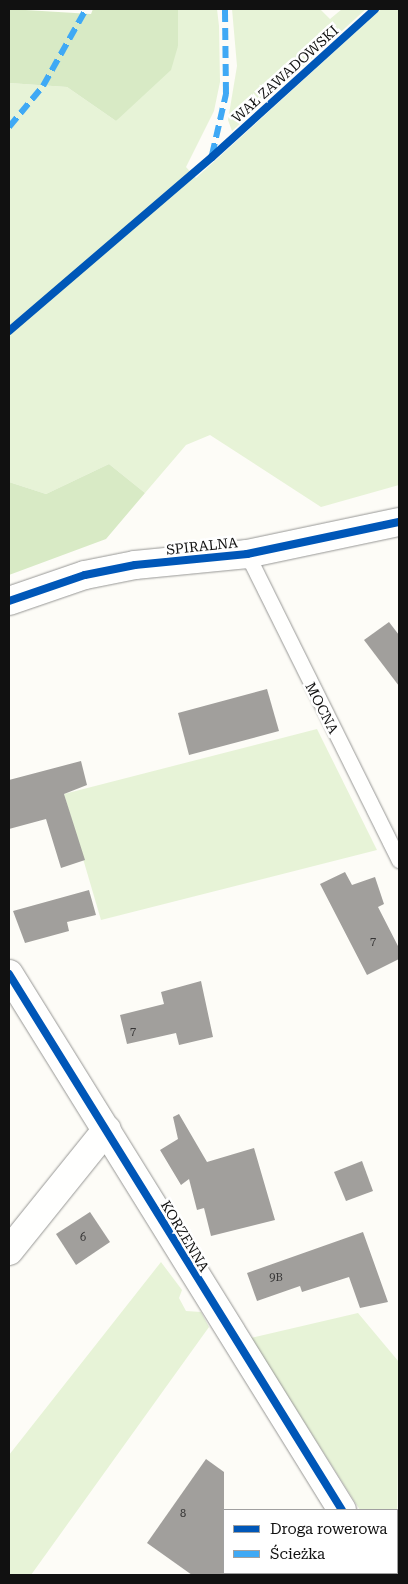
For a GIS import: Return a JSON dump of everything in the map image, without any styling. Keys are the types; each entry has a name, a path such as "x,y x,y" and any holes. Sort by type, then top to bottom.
{"street":[{"name":"SPIRALNA","path":"9,601 86,575 135,565 247,554 399,522"},
{"name":"KORZENNA","path":"9,974 341,1509"},
{"path":"9,1251 107,1129"}],"lane":[{"name":"MOCNA","path":"247,554 399,860"}],"green space":[{"path":"9,9 91,14 93,9 178,9 178,46 171,70 116,121 67,87 9,83"},
{"path":"178,9 217,9 219,26 220,82 214,111 186,167 196,178 381,9 399,9 399,485 321,507 210,435 186,445 145,493 109,464 46,494 9,482 9,83 67,87 116,121 178,46"},
{"path":"232,9 320,9 330,19 342,9 366,9 232,131 228,120 237,66"},
{"path":"109,464 145,493 106,539 9,575 9,482 46,494"},
{"path":"317,729 377,850 101,920 64,794"},
{"path":"161,1262 182,1290 179,1298 186,1311 201,1312 209,1327 31,1575 9,1575 9,1455"},
{"path":"358,1313 399,1362 397,1509 359,1509 251,1338"}],"building":[{"path":"389,622 399,635 399,686 364,640"},
{"path":"267,689 279,731 189,755 178,713"},
{"path":"81,761 87,785 64,794 85,860 61,868 46,819 9,829 9,780"},
{"path":"345,872 352,885 375,877 384,904 378,907 399,948 399,959 367,975 320,884"},
{"path":"89,890 96,915 67,922 69,931 25,943 13,911"},
{"path":"201,981 213,1037 179,1045 176,1033 127,1044 120,1015 164,1004 161,992"},
{"path":"179,1114 207,1162 254,1148 275,1220 211,1236 204,1208 197,1210 189,1179 181,1185 160,1150 178,1139 173,1117"},
{"path":"362,1161 373,1191 346,1201 334,1172"},
{"path":"90,1212 110,1242 76,1265 56,1234"},
{"path":"363,1232 388,1302 360,1308 349,1277 302,1292 300,1286 257,1301 247,1273"},
{"path":"206,1459 224,1472 224,1575 192,1575 147,1543"}],"marked path":[{"path":"9,127 43,86 86,9"},
{"path":"212,155 226,94 225,9"}],"cycle path":[{"name":"WAŁ ZAWADOWSKI","path":"9,331 212,157 375,9"},
{"path":"9,601 85,575 135,565 247,554 399,522"},
{"path":"9,974 341,1509"}]}
